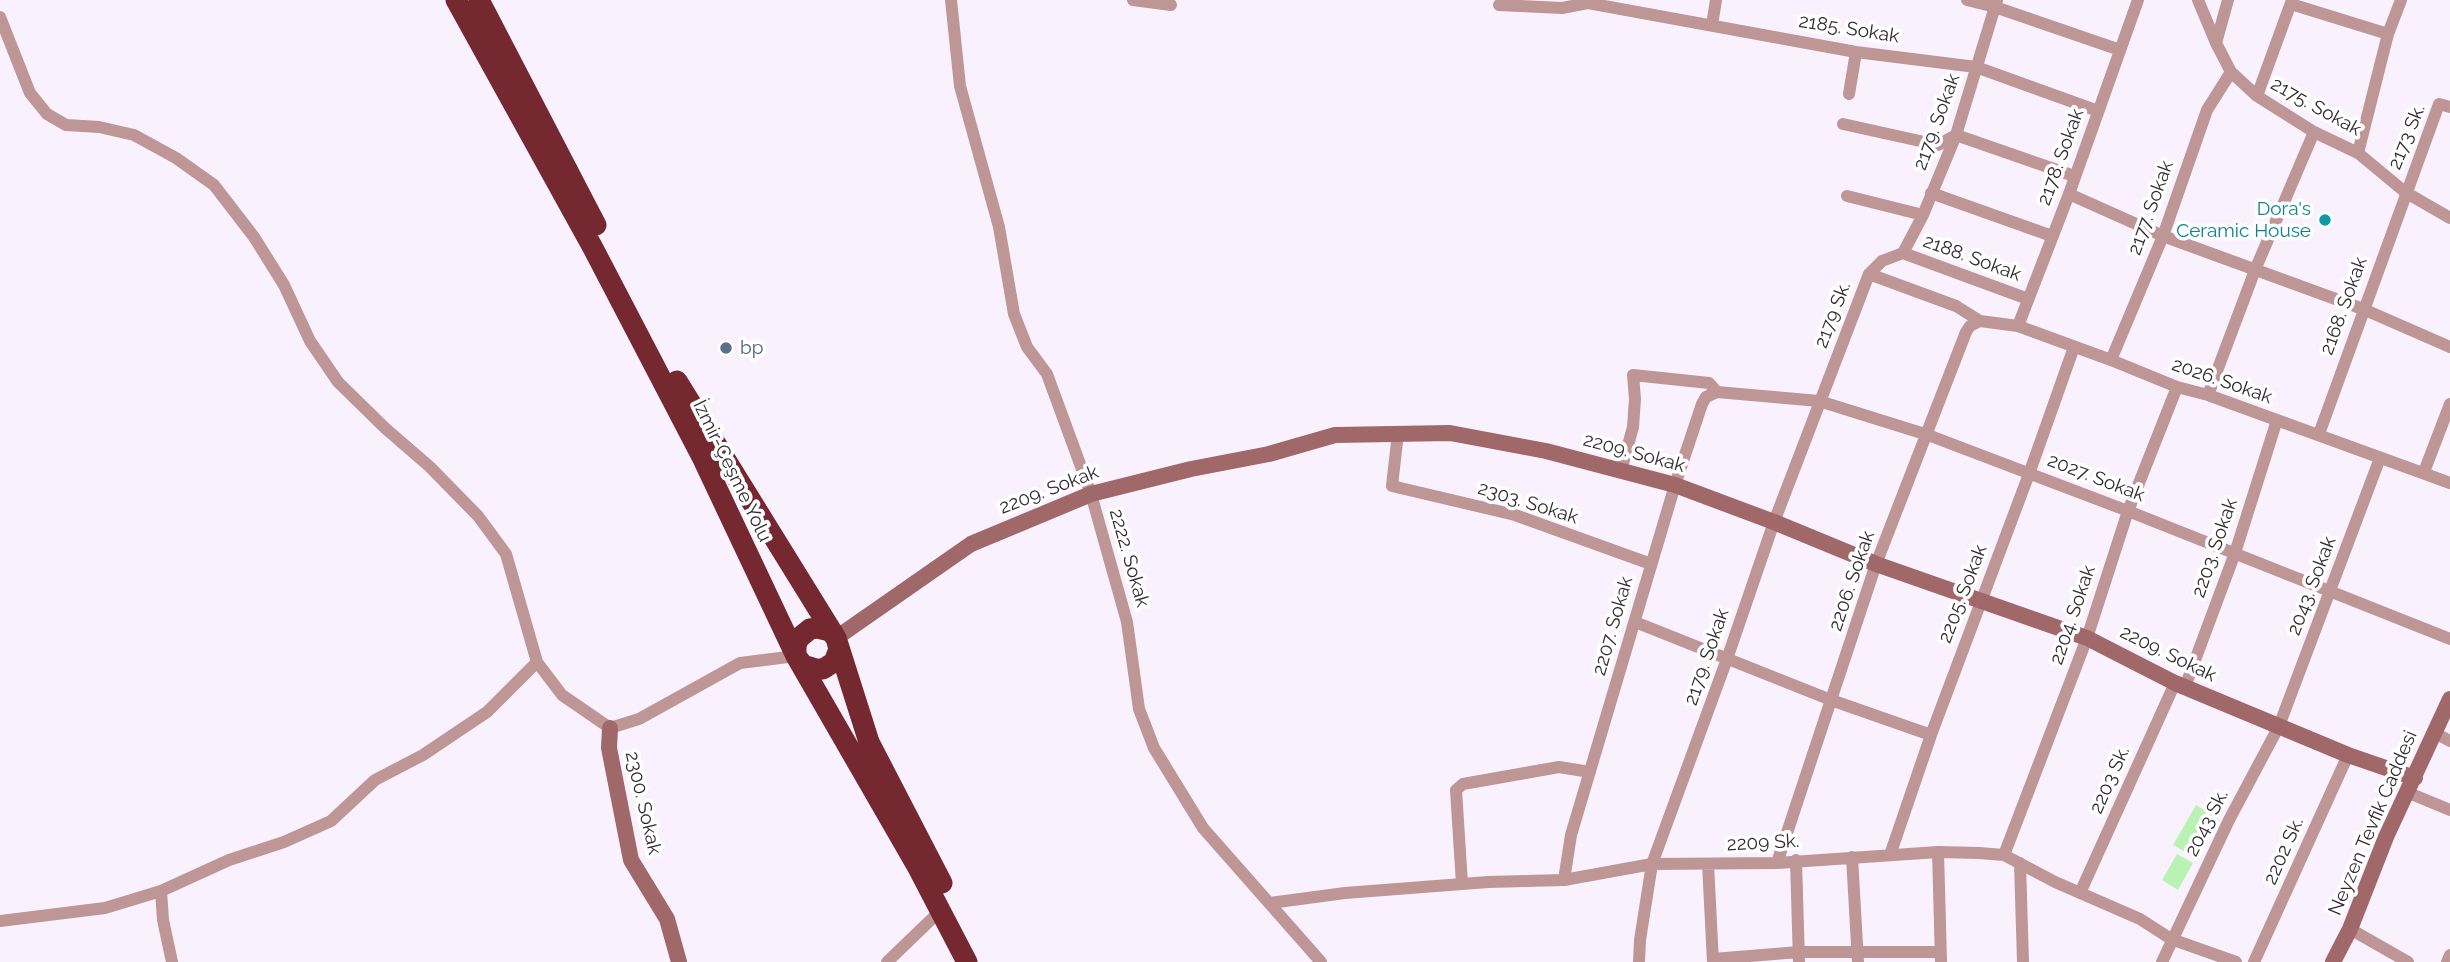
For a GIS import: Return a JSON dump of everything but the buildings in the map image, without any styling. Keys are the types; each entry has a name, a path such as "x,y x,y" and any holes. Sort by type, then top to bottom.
{"highway":[{"name":"İzmir-Çeşme Yolu","path":"456,0 593,248 703,459 796,656 967,962"},
{"name":"İzmir-Çeşme Yolu","path":"479,0 680,387 836,638 869,742 983,962"},
{"path":"824,628 836,638 838,656 823,669 803,665 796,656 799,638 810,629 824,628"}],"street":[{"name":"2222. Sokak","path":"951,0 960,86 999,227 1014,314 1027,347 1047,374 1091,494 1126,622 1139,709 1154,748 1203,828 1321,962"},
{"path":"1133,0 1171,5"},
{"path":"1712,24 1716,0"},
{"path":"1967,0 1996,3 2120,50"},
{"name":"2178. Sokak","path":"2018,327 2138,0"},
{"name":"2175. Sokak","path":"2199,0 2231,72 2257,96 2314,132 2358,153 2405,192 2450,218"},
{"path":"2216,43 2228,0"},
{"path":"2358,153 2388,34 2401,0"},
{"name":"2185. Sokak","path":"1499,5 1562,8 1588,1 1856,52 1976,67 2098,111"},
{"path":"2257,96 2291,2 2388,34"},
{"name":"2179. Sokak","path":"1903,253 1923,215 1956,135 1996,3"},
{"path":"0,17 30,93 47,114 66,125 99,127 134,135 176,158 214,185 254,237 284,285 310,341 338,382 430,467 478,516 506,554 537,662 562,695 610,728 639,719 740,663 796,656"},
{"path":"1849,94 1856,52"},
{"name":"2177. Sokak","path":"2111,360 2162,236 2207,110 2231,72"},
{"name":"2173 Sk.","path":"2405,192 2440,104 2450,107"},
{"path":"1843,124 1938,145 1956,135 2074,176"},
{"path":"2208,395 2255,270 2314,132"},
{"name":"2168. Sokak","path":"2319,434 2405,192"},
{"path":"1931,193 2052,236"},
{"path":"2068,194 2162,236 2363,309 2450,347"},
{"path":"1847,196 1923,215"},
{"name":"2188. Sokak","path":"1869,274 1882,261 1903,253 2028,299"},
{"path":"1869,274 1956,306 1980,321"},
{"name":"2179 Sk.","path":"1832,369 1869,274"},
{"name":"2026. Sokak","path":"1980,321 2018,327 2177,387 2208,395 2450,482"},
{"name":"2206. Sokak","path":"1777,863 1877,564 1966,332 1970,326 1980,321"},
{"name":"2205. Sokak","path":"1890,855 1931,735 2074,347"},
{"name":"2179. Sokak","path":"1639,962 1652,864 1774,522 1832,369"},
{"name":"2027. Sokak","path":"1621,471 1633,427 1633,375 1709,383 1717,391 1819,401 1928,435 2450,639"},
{"name":"2204. Sokak","path":"2004,855 2087,638 2128,511 2177,387"},
{"name":"2207. Sokak","path":"1564,880 1571,835 1675,485 1702,404 1706,397 1717,391"},
{"path":"2424,472 2450,404"},
{"name":"2203. Sokak","path":"2180,685 2235,553 2277,420"},
{"name":"2303. Sokak","path":"1398,433 1392,486 1516,515 1651,564"},
{"name":"2209. Sokak","path":"836,638 971,544 1091,494 1191,469 1269,454 1335,435 1450,433 1546,451 1675,485 1877,564 2087,638 2180,685 2348,755 2412,786"},
{"name":"2043. Sokak","path":"2279,726 2380,458"},
{"path":"1635,622 1831,700 1931,735"},
{"path":"0,920 105,908 161,891 229,860 284,842 331,821 375,780 423,754 486,712 537,662"},
{"name":"2203 Sk.","path":"2080,893 2180,685"},
{"name":"Neyzen Tevfik Caddesi","path":"2333,962 2350,929 2386,837 2412,786 2450,699"},
{"name":"2043 Sk.","path":"2171,939 2279,726"},
{"name":"2300. Sokak","path":"610,728 608,748 631,860 667,919 679,962"},
{"path":"2435,733 2450,741"},
{"name":"2202 Sk.","path":"2254,962 2348,755"},
{"path":"1462,884 1456,790 1463,784 1559,767 1590,772"},
{"path":"2412,786 2450,810"},
{"path":"1708,864 1713,960 1940,957 1938,852"},
{"name":"2209 Sk.","path":"1270,902 1462,884 1564,880 1652,864 1777,863 1938,852 2004,855 2140,919 2171,939 2236,962"},
{"path":"1852,857 1858,958"},
{"path":"1796,860 1799,957"},
{"path":"2020,863 2023,962"},
{"path":"161,891 163,920 172,962"},
{"path":"887,962 940,911"},
{"path":"2350,929 2408,962"},
{"path":"2162,962 2171,939"},
{"path":"2447,962 2450,955"}],"green space":[{"path":"2196,805 2219,819 2196,858 2173,845"},
{"path":"2177,854 2193,863 2178,890 2162,880"}],"place":[{"name":"Dora's Ceramic House","path":"2325,220"},
{"name":"bp","path":"726,348"}]}
